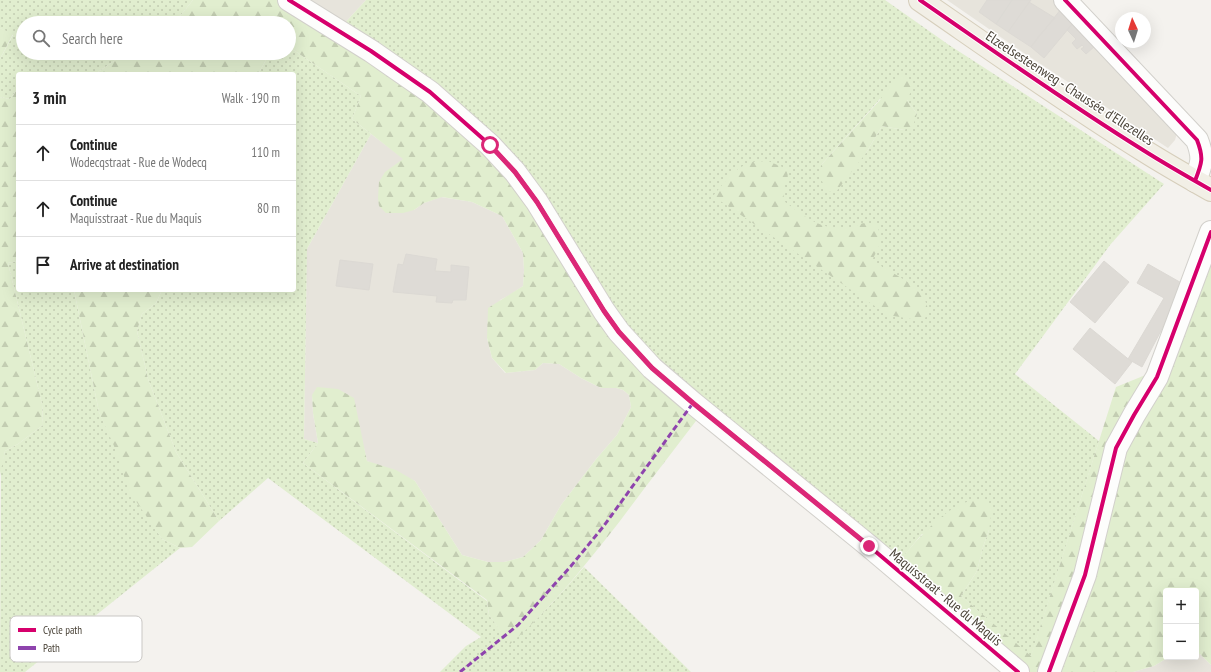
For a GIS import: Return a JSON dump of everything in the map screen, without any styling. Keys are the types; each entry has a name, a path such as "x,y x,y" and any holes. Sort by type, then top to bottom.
{"main road":[{"name":"Elzeelsesteenweg - Chaussée d'Ellezelles","path":"920,0 1090,115 1203,186"}],"street":[{"name":"Maquisstraat - Rue du Maquis","path":"289,0 371,50 423,88 490,145 515,172 537,202 604,311 619,332 652,368 869,546 1018,672"},
{"path":"1065,0 1197,140 1202,154 1200,168 1203,186"},
{"path":"1049,672 1085,575 1116,448 1134,415 1158,377 1211,232"}],"shaded area":[{"path":"297,0 366,0 341,27"},
{"path":"947,0 1058,0 1177,133 1175,140 1168,148"},
{"path":"371,134 404,159 386,172 414,210 424,203 441,197 472,202 502,216 523,253 523,286 500,300 487,338 492,358 505,373 535,370 543,363 559,364 581,378 601,388 616,388 623,390 629,395 631,407 617,435 597,458 561,505 541,540 523,557 504,562 488,562 462,555 415,481 367,461 364,448 312,395 313,413 318,443 304,439 307,249"},
{"path":"1200,654 1211,665 1211,672 1133,672 1154,666 1164,660 1199,660"}],"green space":[{"path":"0,0 193,0 180,16 16,16 16,60 116,60 98,72 16,72 16,91 10,99 0,97 0,59 13,35 0,28"},
{"path":"193,0 280,0 417,87 493,154 567,257 699,417 620,521 581,569 540,616 510,644 489,615 487,600 303,463 318,443 313,413 312,395 317,387 338,389 354,398 367,461 396,470 415,481 462,555 488,562 504,562 523,557 541,540 561,505 597,458 617,435 631,407 629,395 623,390 616,388 601,388 581,378 559,364 543,363 535,370 506,373 492,358 487,338 488,308 523,286 523,253 502,216 472,202 442,197 424,203 414,210 403,213 386,213 379,206 379,182 385,172 403,159 352,119 361,96 296,52 296,16 180,16"},
{"path":"366,0 885,0 949,45 1164,184 1110,245 1015,374 1099,441 1031,657 961,596 977,571 989,530 922,534 897,564 701,403 341,27","holes":["880,99 907,100 917,114 904,130 882,126 866,153 821,165"]},
{"path":"0,28 13,34 0,59"},
{"path":"296,52 361,96 352,119 371,134 307,249 304,439 318,443 303,463 487,601 489,615 510,643 530,626 584,567 691,672 440,672 466,646 481,637 268,478 219,521 176,452 148,379 137,331 142,314 156,303 161,292 296,292 296,72 259,72 266,60 296,60"},
{"path":"116,60 266,60 259,72 98,72"},
{"path":"903,75 914,85 907,100 917,114 913,126 904,130 882,126 866,153 836,192 826,191 820,176 821,165 880,100 892,82"},
{"path":"16,91 16,261 8,263 42,404 43,425 18,444 5,451 0,476 0,97 10,99"},
{"path":"768,161 787,169 788,179 783,189 784,201 814,222 832,228 851,227 864,223 877,225 880,235 880,243 872,260 911,284 924,297 929,312 923,321 888,315 713,196 732,173 749,162"},
{"path":"1211,256 1211,665 1199,654 1199,588 1163,588 1164,660 1154,666 1133,672 1025,672 897,564 912,546 940,518 960,505 970,501 985,501 992,509 989,530 977,571 961,596 1031,656 1116,387 1153,372"},
{"path":"16,261 16,292 74,292 99,412 151,522 162,539 180,548 95,616 10,616 10,662 38,662 25,672 0,672 1,467 5,451 18,444 43,425 42,404 8,263"},
{"path":"74,292 161,292 156,303 142,314 137,331 148,379 176,452 219,521 192,547 180,548 162,539 129,491 114,446 99,412"}],"building":[{"path":"987,0 1012,0 996,24 979,12"},
{"path":"1012,0 1031,0 1008,32 996,24"},
{"path":"1029,2 1055,18 1031,47 1008,32"},
{"path":"1061,9 1074,22 1044,58 1031,47"},
{"path":"1074,22 1095,46 1086,54 1081,49 1084,47 1082,45 1077,49 1072,43 1076,39 1067,30"},
{"path":"406,254 437,259 435,271 451,272 451,265 469,267 466,300 453,300 452,303 436,302 437,296 393,292 398,264 403,265"},
{"path":"340,260 373,264 369,290 336,286"},
{"path":"1104,261 1129,282 1095,323 1070,302"},
{"path":"1148,264 1185,285 1142,367 1128,359 1164,298 1137,283"},
{"path":"1090,328 1132,362 1115,384 1073,349"}],"marked path":[{"path":"460,672 518,625 571,566 603,527 693,403"}],"cycle path":[{"path":"289,0 371,51 430,92 490,145 515,172 537,202 604,311 619,332 652,368 869,546 1018,672"},
{"path":"920,0 1086,114 1211,190"},
{"path":"1065,0 1197,140 1201,151 1201,160 1195,181"},
{"path":"1049,672 1085,575 1116,448 1157,377 1211,232"}],"route":[{"path":"490,145 515,172 537,202 604,311 619,332 652,368 869,546"}]}
